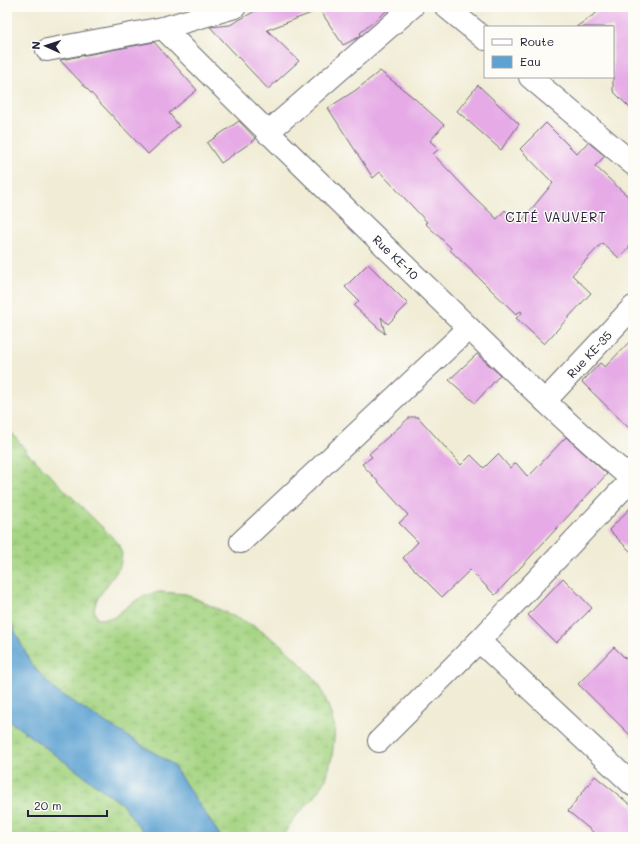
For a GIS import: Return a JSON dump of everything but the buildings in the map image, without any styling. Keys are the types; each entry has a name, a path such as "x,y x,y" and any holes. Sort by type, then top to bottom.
{"street":[{"path":"47,50 163,28 235,7"},
{"path":"267,133 412,7"},
{"path":"446,7 484,38"},
{"name":"Rue KE-10","path":"163,28 267,133 469,328 545,401 632,480"},
{"path":"531,78 633,164"},
{"name":"Rue KE-35","path":"545,401 633,307"},
{"path":"241,542 469,328"},
{"path":"379,741 479,641 632,480"},
{"path":"479,641 633,785"}],"green space":[{"path":"7,427 27,452 118,543 122,554 120,567 97,599 94,609 97,619 113,618 143,596 159,592 186,594 254,626 281,645 304,667 320,686 329,708 335,730 332,757 326,779 312,800 294,818 285,833 285,837 221,837 172,764 57,692 31,664 7,615"},
{"path":"7,719 122,804 147,837 7,837"}],"water":[{"path":"7,615 31,664 57,692 172,764 221,837 147,837 122,804 7,719"}],"district":[{"name":"CITÉ VAUVERT","path":"556,216"}]}
